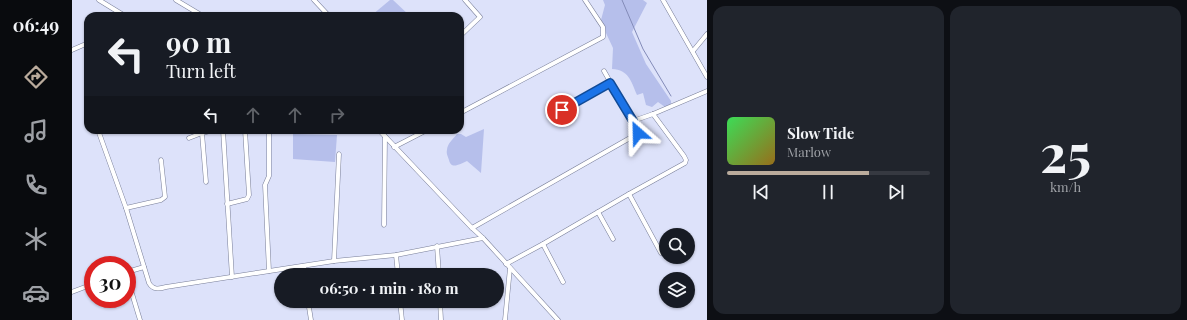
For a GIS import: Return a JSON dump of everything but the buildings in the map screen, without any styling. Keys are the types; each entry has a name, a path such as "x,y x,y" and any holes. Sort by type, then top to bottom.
{"street":[{"path":"99,0 119,12"},
{"path":"176,0 196,12"},
{"path":"314,0 324,12"},
{"path":"464,32 480,17 465,0"},
{"path":"464,111 603,37 603,26 585,0"},
{"path":"663,0 707,77"},
{"path":"692,51 707,34"},
{"path":"72,50 84,45"},
{"path":"472,228 635,135 638,131 604,72"},
{"path":"550,117 610,83"},
{"path":"633,121 707,91"},
{"path":"506,264 628,194 683,165 686,160 653,114"},
{"path":"99,134 126,208 150,285 155,288 159,289 334,261 396,254 483,238"},
{"path":"189,138 199,134"},
{"path":"202,134 206,182"},
{"path":"223,134 232,277"},
{"path":"227,204 247,199 249,195 245,134"},
{"path":"269,134 269,176 265,185 269,271"},
{"path":"382,134 483,238 556,319"},
{"path":"394,147 419,134"},
{"path":"384,224 385,137"},
{"path":"334,261 338,154"},
{"path":"126,208 161,200 164,197 161,160"},
{"path":"628,194 659,249"},
{"path":"598,212 613,238"},
{"path":"543,244 563,282"},
{"path":"437,246 439,268"},
{"path":"396,254 397,268"},
{"path":"136,269 144,267"},
{"path":"505,320 510,268"},
{"path":"72,292 84,287"},
{"path":"136,307 140,320"},
{"path":"309,308 311,320"},
{"path":"401,308 402,320"},
{"path":"440,308 441,320"}],"shaded area":[{"path":"390,0 393,0 406,12 376,12"},
{"path":"603,0 643,0 647,3 632,32 646,64 671,101 671,104 665,107 658,102 652,107 646,105 643,93 637,95 629,77 618,70 612,69 613,48 601,20 605,5"},
{"path":"484,129 481,173 467,161 454,166 452,165 447,155 447,148 457,134 461,134 466,137"},
{"path":"293,134 337,135 335,162 293,159"}],"waterway":[{"path":"622,0 643,49 671,96"}],"route":[{"path":"562,110 610,83 633,121 638,133"}]}
